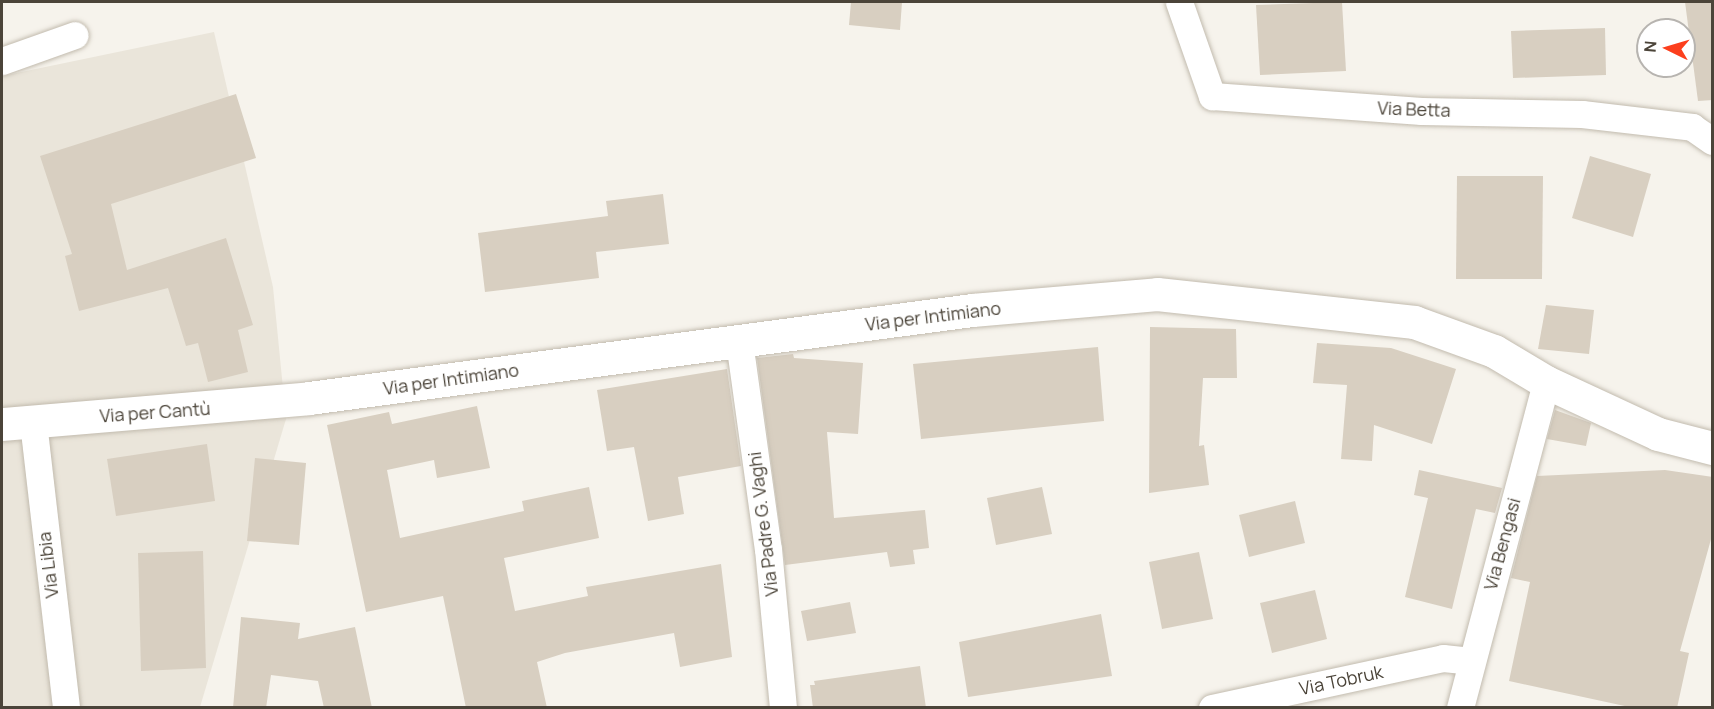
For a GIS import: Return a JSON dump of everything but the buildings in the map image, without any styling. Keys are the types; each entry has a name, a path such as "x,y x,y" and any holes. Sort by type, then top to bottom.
{"street":[{"name":"Via Betta","path":"1179,2 1212,96 1420,111 1582,114 1692,127 1713,141"},
{"path":"2,61 75,35"},
{"name":"Via per Intimiano","path":"309,398 972,310 1157,294 1414,322 1494,351 1546,382 1658,434 1713,448"},
{"name":"Via Padre G. Vaghi","path":"740,341 768,549 783,708"},
{"name":"Via Bengasi","path":"1460,708 1546,382"},
{"name":"Via per Cantù","path":"17,423 309,398"},
{"name":"Via Libia","path":"17,423 66,708"},
{"name":"Via Tobruk","path":"1212,708 1443,658 1471,661"}],"shaded area":[{"path":"214,32 273,287 286,419 200,707 2,707 2,76"}]}
